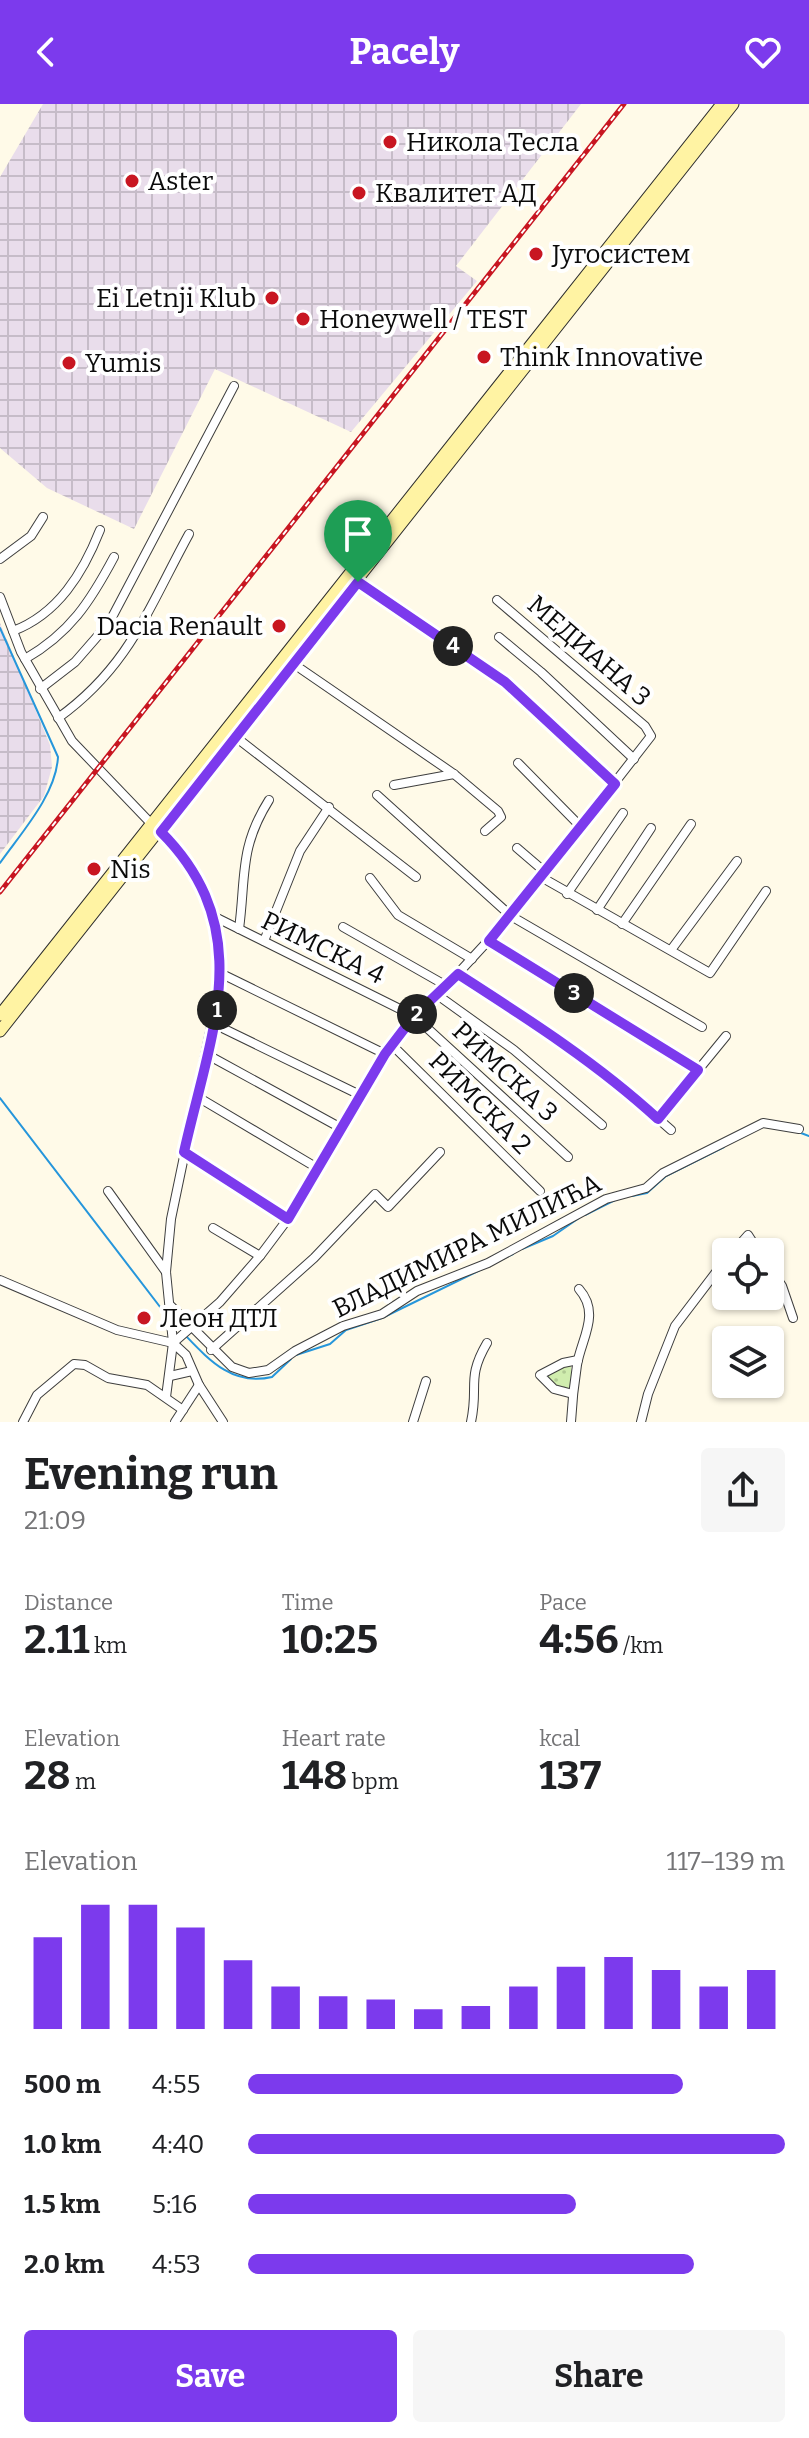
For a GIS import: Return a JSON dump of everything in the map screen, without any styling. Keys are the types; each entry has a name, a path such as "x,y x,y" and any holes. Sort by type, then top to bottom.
{"main road":[{"path":"0,1031 722,104"},
{"path":"0,1015 358,582 733,104"}],"street":[{"path":"40,689 75,662 109,623 234,386"},
{"path":"0,559 31,536 43,517"},
{"path":"13,631 48,612 66,592 100,530"},
{"path":"58,718 113,671 189,534"},
{"path":"25,659 53,643 79,616 114,557"},
{"path":"358,582 505,682 615,784"},
{"path":"0,597 40,689 78,750 157,828 198,876 213,916 222,974 214,1024 184,1152 166,1272 173,1343 166,1397"},
{"name":"МЕДИАНА 3","path":"497,600 634,716 651,736 634,759"},
{"path":"173,1343 187,1333 260,1256 288,1219 319,1169 385,1054 414,1016 511,916 634,759 499,637"},
{"path":"301,669 454,774 501,814 485,831"},
{"path":"242,742 416,877"},
{"path":"518,763 580,826"},
{"path":"394,785 454,774"},
{"path":"377,795 511,916 702,1027"},
{"path":"239,929 245,851 252,828 269,800"},
{"path":"264,941 300,851 329,807"},
{"path":"567,894 623,813"},
{"path":"622,924 691,824"},
{"path":"597,910 651,828"},
{"path":"517,848 567,894 710,973 766,891"},
{"path":"671,950 737,861"},
{"path":"370,878 398,915 472,959"},
{"name":"РИМСКА 4","path":"213,916 414,1016"},
{"path":"343,927 445,985"},
{"path":"489,941 698,1070"},
{"path":"222,974 385,1054"},
{"path":"458,974 545,1030 630,1093 671,1130"},
{"path":"436,994 514,1050 602,1125"},
{"name":"РИМСКА 3","path":"414,1016 568,1157"},
{"path":"214,1024 360,1095"},
{"path":"658,1119 726,1036"},
{"name":"РИМСКА 2","path":"392,1045 540,1191"},
{"path":"206,1054 341,1128"},
{"path":"196,1096 319,1169"},
{"name":"ВЛАДИМИРА МИЛИЋА","path":"171,1306 187,1333 237,1370 268,1370 295,1351 343,1326 382,1314 417,1291 488,1263 606,1199 646,1188 663,1173 763,1123 799,1129"},
{"path":"184,1152 288,1219"},
{"path":"211,1350 314,1258 375,1194 388,1207 440,1152"},
{"path":"108,1191 166,1272"},
{"path":"213,1228 260,1256"},
{"path":"641,1422 648,1394 675,1326 712,1277"},
{"path":"0,1280 117,1330 173,1343 186,1355 220,1421"},
{"path":"571,1422 578,1360 586,1340 589,1319 588,1304 579,1289"},
{"path":"784,1292 793,1318"},
{"path":"471,1422 476,1389 472,1370 487,1343"},
{"path":"573,1394 554,1389 540,1375 563,1363 578,1360"},
{"path":"23,1422 37,1395 74,1364 85,1365 108,1378 137,1382 183,1410"},
{"path":"170,1376 192,1371"},
{"path":"413,1422 426,1381"},
{"path":"175,1422 199,1385"}],"shaded area":[{"path":"43,104 581,104 456,266 477,281 351,432 215,369 134,529 47,488 0,448 0,177"},
{"path":"0,623 50,745 52,767 44,796 0,854"}],"green space":[{"path":"571,1363 571,1391 558,1388 546,1378 547,1374"}],"waterway":[{"path":"0,628 58,757 56,771 44,799 0,863"},
{"path":"0,1098 167,1316"},
{"path":"801,1133 809,1136"},
{"path":"632,1196 647,1193 666,1176 724,1147"},
{"path":"585,1215 615,1200"},
{"path":"522,1249 553,1236 579,1218"},
{"path":"296,1355 330,1344 346,1330 382,1318 513,1254"},
{"path":"185,1335 213,1362 245,1378 272,1377 291,1359"}],"railway":[{"path":"0,892 624,104"}],"place":[{"name":"Никола Тесла","path":"390,142"},
{"name":"Aster","path":"132,181"},
{"name":"Квалитет АД","path":"359,193"},
{"name":"Југосистем","path":"536,254"},
{"name":"Ei Letnji Klub","path":"272,298"},
{"name":"Honeywell / TEST","path":"303,319"},
{"name":"Think Innovative","path":"484,357"},
{"name":"Yumis","path":"69,363"},
{"name":"Dacia Renault","path":"279,626"},
{"name":"Nis","path":"94,869"},
{"name":"Леон ДТЛ","path":"144,1318"}],"route":[{"path":"358,582 505,682 615,784 489,941 698,1070 658,1119 630,1093 545,1030 458,974 414,1016 385,1054 288,1219 184,1152 217,1011 222,974 213,916 205,890 187,861 161,832 358,582"}]}
